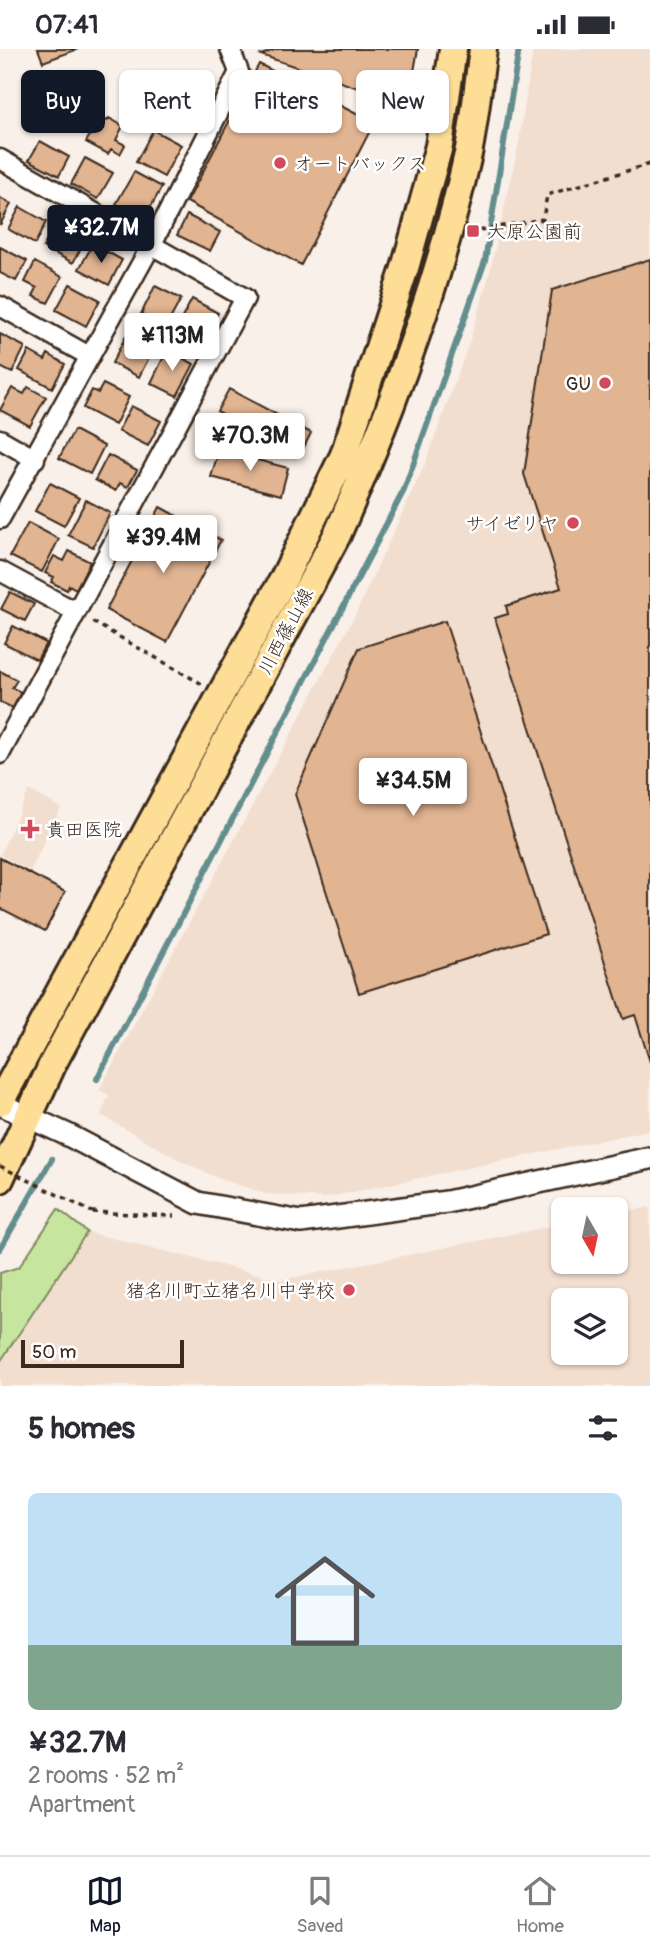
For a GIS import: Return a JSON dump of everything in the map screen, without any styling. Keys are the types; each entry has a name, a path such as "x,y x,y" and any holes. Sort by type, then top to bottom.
{"main road":[{"name":"川西篠山線","path":"0,1103 284,578 344,455 405,268 439,146 453,49"},
{"name":"川西篠山線","path":"0,1179 32,1117 54,1061 337,535 368,465 432,290 468,153 483,49"}],"street":[{"path":"0,519 152,244 239,72 230,49"},
{"path":"0,159 245,298 0,754"},
{"path":"0,306 89,356"},
{"path":"0,439 35,459"},
{"path":"0,571 76,612"},
{"path":"0,1103 198,1203 301,1222 447,1202 650,1157"}],"path":[{"path":"480,230 543,219 547,195 650,164"},
{"path":"76,612 221,694"},
{"path":"0,1166 92,1212"}],"shaded area":[{"path":"533,49 650,49 650,1130 324,1198 266,1194 220,1179 183,1162 101,1115 109,1095 99,1090 354,617 425,464 469,343 488,280 519,142"},
{"name":"貴田医院","path":"29,790 61,808 30,871 0,855"},
{"name":"猪名川町立猪名川中学校","path":"650,1207 650,1386 0,1386 0,1362 87,1232 281,1280 551,1226 551,1274 628,1274 628,1212"}],"green space":[{"path":"58,1209 87,1232 0,1362 0,1273 19,1267"}],"building":[{"path":"38,49 78,49 43,62"},
{"path":"277,49 418,49 414,70 356,70 356,87 342,83 342,70 305,70 261,55"},
{"name":"オートバックス","path":"259,64 271,70 256,70"},
{"name":"オートバックス","path":"342,107 356,114 356,133 369,133 301,265 187,202 229,122 229,133 342,133"},
{"path":"109,118 119,124 120,133 116,140 125,145 120,154 111,149 108,154 86,142 91,133 105,133 105,120"},
{"path":"151,133 159,133 181,145 164,177 136,162"},
{"path":"40,141 69,157 59,176 29,160"},
{"path":"85,158 113,173 98,199 71,184"},
{"path":"134,172 162,187 144,219 116,204"},
{"path":"0,198 11,204 0,225"},
{"path":"20,207 46,222 35,244 8,229"},
{"path":"187,215 220,232 210,251 177,235"},
{"path":"74,228 87,236 73,263 43,247 53,230 68,238"},
{"path":"93,244 122,260 109,285 79,269"},
{"path":"0,247 27,261 16,281 0,273"},
{"path":"650,259 650,1062 635,1015 623,1019 495,618 508,614 506,606 561,588 524,474 552,290"},
{"path":"35,262 62,277 48,303 33,296 37,288 25,282"},
{"path":"70,284 100,300 86,326 56,310"},
{"path":"155,286 181,299 166,327 141,314"},
{"path":"192,299 218,313 203,343 176,329"},
{"path":"130,328 157,342 139,377 112,363"},
{"path":"0,334 25,347 12,373 0,367"},
{"path":"167,350 194,364 177,396 151,383"},
{"path":"29,351 45,360 48,354 65,364 52,388 19,370"},
{"path":"103,384 129,397 115,425 83,408 92,390 98,393"},
{"path":"28,387 46,397 30,426 0,410 12,388 24,394"},
{"path":"229,389 311,433 300,455 217,411"},
{"path":"131,406 161,421 148,446 118,431"},
{"path":"74,430 104,446 90,474 59,458"},
{"path":"219,450 288,468 281,495 211,477"},
{"path":"108,455 137,470 128,487 120,483 116,491 95,480"},
{"path":"50,483 79,498 64,526 35,511"},
{"path":"86,500 110,513 93,547 68,535"},
{"path":"160,507 221,540 167,642 106,610"},
{"path":"28,523 59,539 42,572 10,556"},
{"path":"69,551 90,562 76,589 69,585 67,590 51,582 54,577 45,573 54,556 64,561"},
{"path":"10,592 34,604 25,621 1,609"},
{"path":"445,621 546,934 359,993 295,794 359,648"},
{"path":"13,626 46,643 37,660 4,643"},
{"path":"0,671 17,680 12,688 21,692 13,708 0,702"},
{"path":"0,858 65,892 45,931 0,908"}],"waterway":[{"path":"97,1079 404,490 485,261 519,49"},
{"path":"0,1249 52,1159"}],"place":[{"name":"オートバックス","path":"280,163"},
{"name":"大原公園前","path":"473,231"},
{"name":"GU","path":"605,383"},
{"name":"サイゼリヤ","path":"573,523"},
{"name":"貴田医院","path":"30,829"},
{"name":"猪名川町立猪名川中学校","path":"349,1290"}]}
